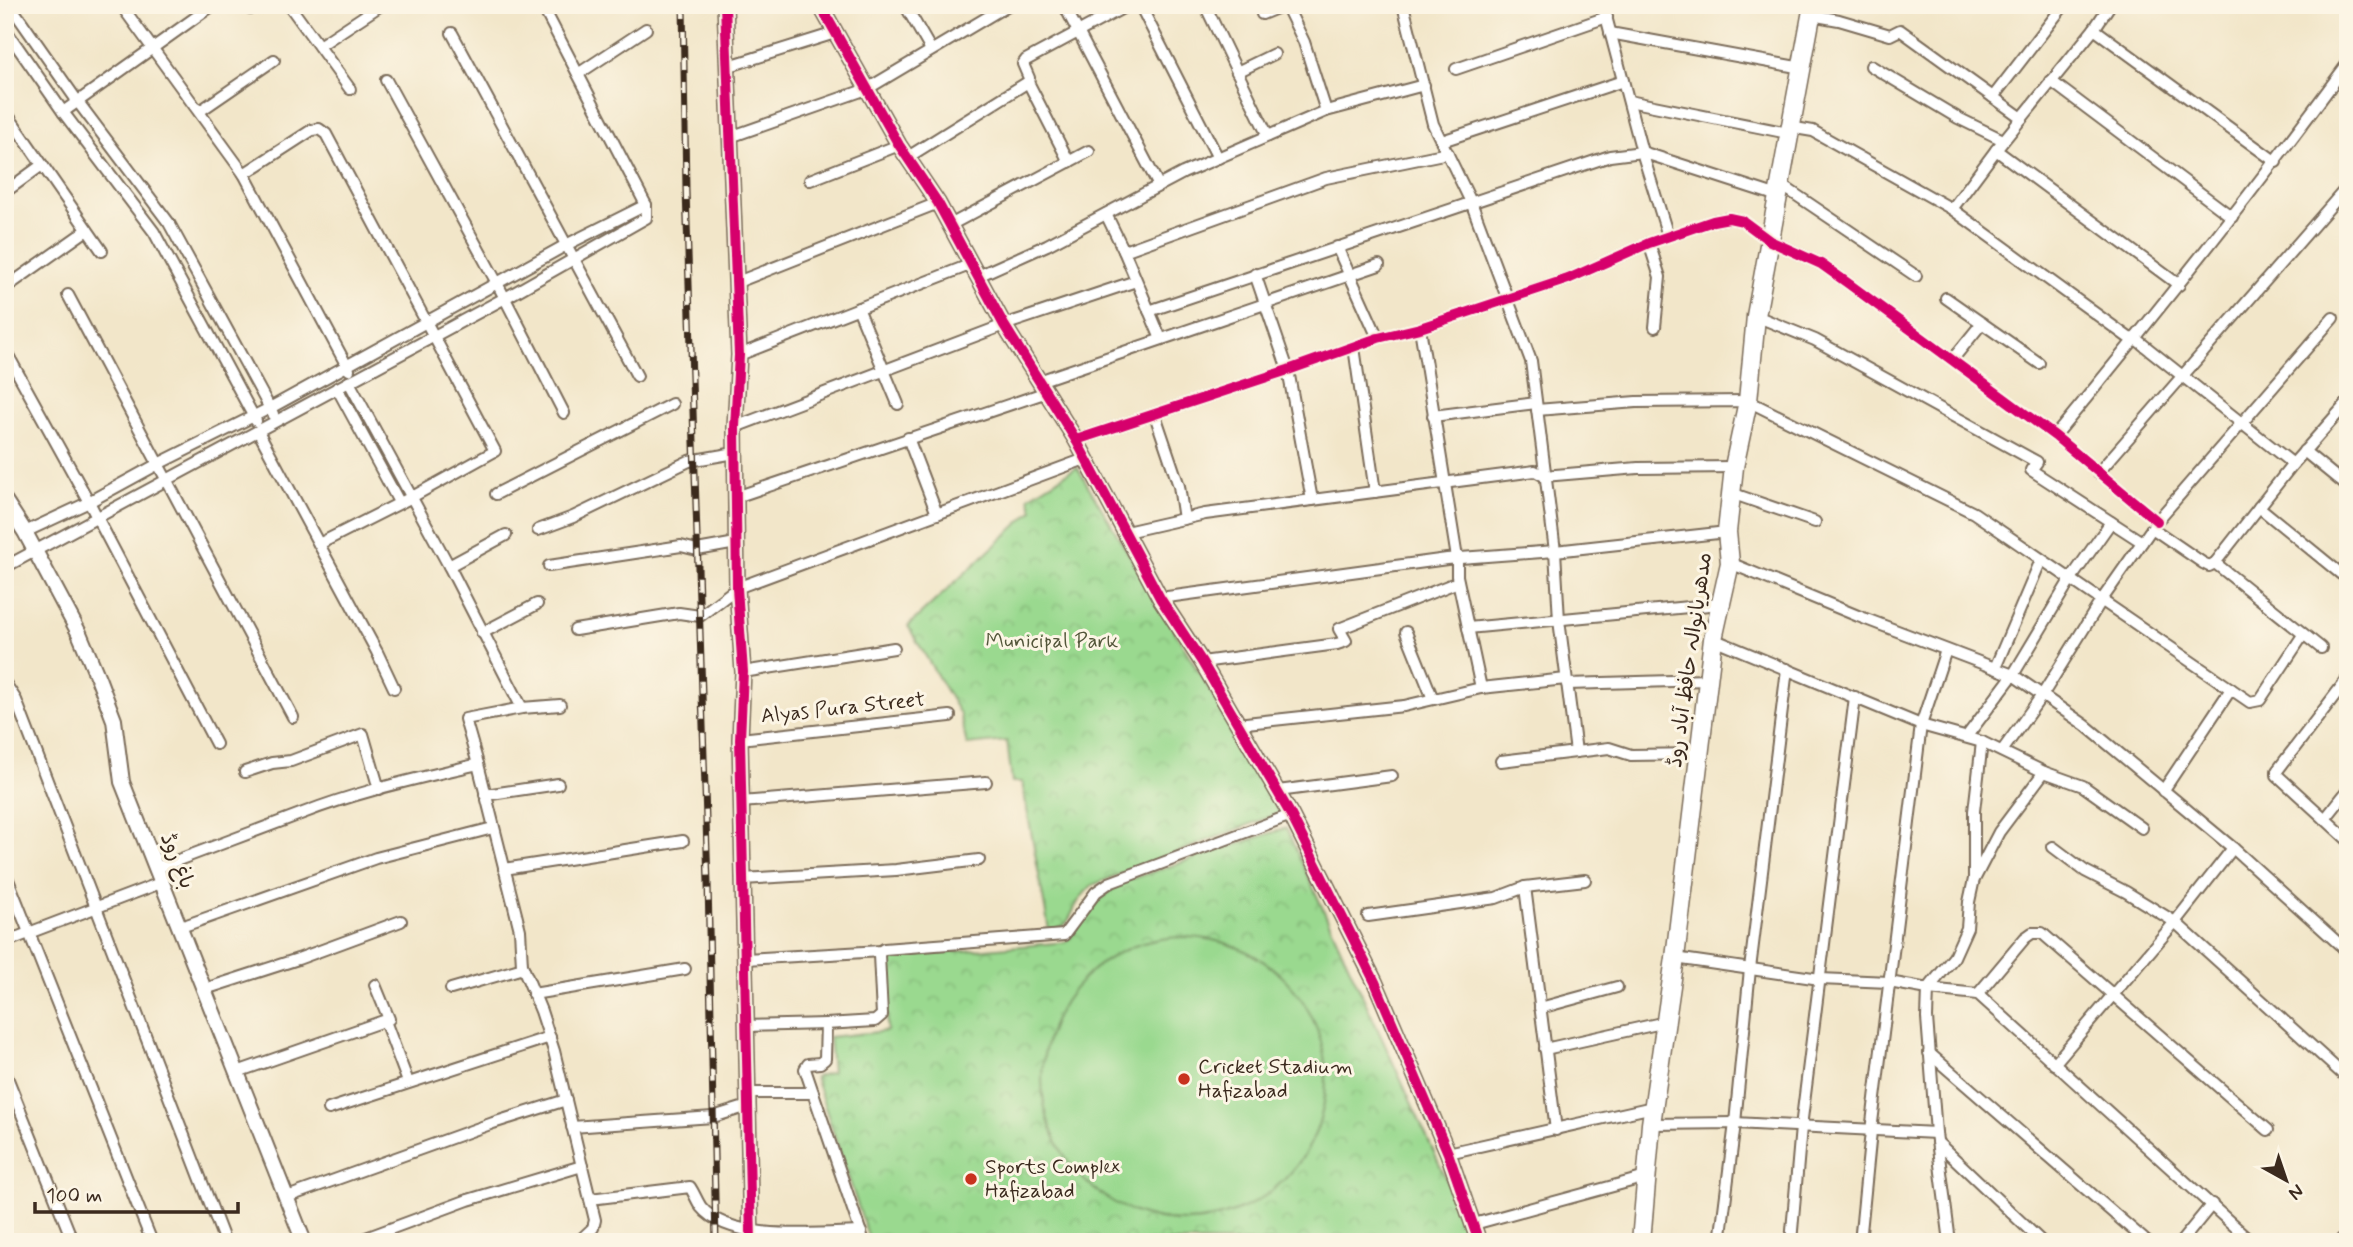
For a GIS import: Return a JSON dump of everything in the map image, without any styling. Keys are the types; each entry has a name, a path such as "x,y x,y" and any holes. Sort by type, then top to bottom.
{"main road":[{"name":"مدھریانوالہ حافظ آباد روڈ","path":"1641,1242 1652,1116 1675,958 1713,639 1730,563 1727,532 1734,467 1748,401 1756,317 1812,10"},
{"path":"2344,1242 2348,1238"}],"street":[{"path":"10,5 78,102 169,223 277,421"},
{"path":"121,5 244,174 522,708"},
{"path":"63,112 214,5"},
{"path":"289,5 350,89"},
{"path":"319,46 381,5"},
{"path":"725,5 739,355 735,426 736,543 743,672 740,739 751,1236"},
{"path":"820,5 903,151 938,203 1004,325 1076,440 1160,598 1202,662 1291,815 1375,982 1448,1153 1479,1242"},
{"path":"905,5 931,50"},
{"path":"730,137 867,89 1008,5"},
{"path":"1064,5 1158,186"},
{"path":"1069,162 1028,82 1023,64 1128,5"},
{"path":"1140,5 1218,158"},
{"path":"1205,5 1268,136"},
{"path":"1262,14 1285,5 1304,42 1326,111"},
{"path":"1403,5 1433,124 1471,202 1531,361 1555,551 1559,620 1576,752"},
{"path":"1603,5 1642,152 1668,236"},
{"path":"1993,97 2064,5"},
{"path":"1952,209 2110,5"},
{"path":"5,567 505,298 646,218 646,205 543,6"},
{"path":"1812,10 1890,35 1900,30 2022,118"},
{"path":"1456,69 1607,17"},
{"path":"5,29 153,232 253,416 394,688"},
{"path":"578,74 646,29"},
{"path":"2094,29 2276,162"},
{"path":"452,33 637,376"},
{"path":"726,67 835,33"},
{"path":"1610,33 1802,68"},
{"path":"1237,72 1274,54"},
{"path":"200,111 274,60"},
{"path":"2055,436 2136,339 2276,162 2348,63"},
{"path":"1871,66 1958,118 2003,140"},
{"path":"386,80 497,283 564,413"},
{"path":"2051,81 2232,217"},
{"path":"810,180 903,151 1028,82"},
{"path":"1442,141 1623,82"},
{"path":"739,355 858,308 1047,245 1158,186 1326,111 1424,85"},
{"path":"1629,101 1789,130 1813,131 1952,209 2129,338 2136,339 2293,464"},
{"path":"5,111 102,251"},
{"path":"244,174 312,130 319,129 326,134 495,451 319,544"},
{"path":"1996,150 2179,285"},
{"path":"950,225 1089,151"},
{"path":"1149,311 1609,156 1642,152 1779,190 1916,276"},
{"path":"1124,251 1326,178 1448,153"},
{"path":"5,192 42,165"},
{"path":"2098,472 2348,186"},
{"path":"735,283 938,203"},
{"path":"25,532 89,502 270,408 568,244 646,205"},
{"path":"1105,214 1124,251 1161,339"},
{"path":"1076,440 1378,338 1420,328 1569,279 1649,243 1729,218 1743,221 1770,241 1821,264 2055,436 2154,525 2209,566 2215,563 2293,464 2348,402"},
{"path":"153,232 169,223"},
{"path":"5,288 87,230"},
{"path":"1649,243 1660,276 1655,327"},
{"path":"1337,247 1378,338"},
{"path":"736,497 908,439 1161,339 1379,265"},
{"path":"1255,274 1288,370 1312,500"},
{"path":"735,426 1004,325 1136,281"},
{"path":"68,295 293,717"},
{"path":"1946,298 2039,363"},
{"path":"858,308 898,404"},
{"path":"1756,317 1815,340 2037,462 2031,470 2142,542"},
{"path":"2002,751 2043,694 2101,601 2154,525 2333,318"},
{"path":"1952,360 1982,323"},
{"path":"1420,328 1457,558 1458,582 1481,688"},
{"path":"1354,347 1375,492"},
{"path":"5,350 89,502 216,744"},
{"path":"337,388 399,502"},
{"path":"1433,416 1636,402 1748,401 1974,513 2250,702 2260,699 2303,635"},
{"path":"496,494 672,404"},
{"path":"1155,415 1179,486 1184,519"},
{"path":"908,439 937,514"},
{"path":"2304,451 2348,487"},
{"path":"538,530 573,517 689,461 735,453"},
{"path":"575,631 678,613 700,616 737,588 1085,459"},
{"path":"1126,532 1184,519 1535,471 1544,476 1638,468 1734,467"},
{"path":"1731,494 1815,522"},
{"name":"باغ روڈ","path":"5,502 25,532 99,678 114,720 122,782 304,1242"},
{"path":"2259,507 2341,574"},
{"path":"1967,736 2013,674 2070,580 2111,522"},
{"path":"1160,598 1457,558 1555,551 1727,532"},
{"path":"449,566 506,535"},
{"path":"549,566 681,546 697,550 736,543"},
{"path":"1995,668 2042,560"},
{"path":"1730,563 1946,650 2013,674 2085,725 2233,848 2348,952"},
{"path":"2215,563 2320,648"},
{"path":"1202,662 1337,644 1346,641 1339,629 1458,582"},
{"path":"482,633 537,604"},
{"path":"1468,628 1720,604"},
{"path":"1406,632 1433,699"},
{"path":"1713,639 1921,725 1967,736 2045,772 2083,786 2142,828"},
{"path":"743,672 894,648"},
{"path":"1860,1242 1921,725 1946,650"},
{"path":"1720,1242 1787,669"},
{"path":"2348,678 2277,771 2281,779 2348,840"},
{"path":"1237,724 1404,706 1481,688 1566,682 1708,680"},
{"path":"5,683 16,701 225,1242"},
{"path":"2163,791 2231,689"},
{"path":"1791,1242 1801,1127 1855,697"},
{"path":"560,705 522,708 464,719 520,930 523,968 550,1037 595,1220 593,1228 575,1241"},
{"name":"Alyas Pura Street","path":"740,739 950,716"},
{"path":"245,772 291,761 363,734 379,789"},
{"path":"1950,1242 1936,1138 1927,1018 1928,989 1954,957 1967,928 1974,878 1974,811 1982,742"},
{"path":"1501,761 1609,748 1631,755 1699,754"},
{"path":"157,867 303,813 379,789 478,764"},
{"path":"1974,878 1999,832 2045,772"},
{"path":"1278,791 1392,776"},
{"path":"741,802 986,782"},
{"path":"485,794 558,784"},
{"path":"2325,819 2348,790"},
{"path":"745,959 881,951 1064,935 1096,892 1109,883 1291,815"},
{"path":"181,927 376,858 493,828"},
{"path":"504,869 683,841"},
{"path":"2053,848 2085,871 2175,922 2348,1079"},
{"path":"2053,1064 2175,922 2233,848"},
{"path":"743,879 896,870 979,860"},
{"path":"5,872 152,1242"},
{"path":"1368,916 1496,898 1525,887 1585,880"},
{"path":"5,942 163,882"},
{"path":"1525,887 1556,1130"},
{"path":"205,989 298,959 401,921"},
{"path":"1978,994 2025,937 2032,933 2042,933 2269,1130"},
{"path":"746,1026 875,1021 882,1014 881,951"},
{"path":"1675,958 1819,979 1889,982 1978,994 2252,1242"},
{"path":"451,989 523,968"},
{"path":"533,994 685,969"},
{"path":"237,1072 389,1019 375,985"},
{"path":"1540,1008 1617,987"},
{"path":"385,1021 408,1082"},
{"path":"1545,1049 1666,1022"},
{"path":"590,1199 690,1187 701,1207 716,1219 751,1236 769,1234 862,1237 805,1069 808,1065 820,1063 825,1059 826,1024"},
{"path":"329,1109 550,1037"},
{"path":"1929,1053 2147,1242"},
{"path":"5,1072 73,1242"},
{"path":"572,1127 713,1117 748,1099 813,1093"},
{"path":"287,1197 493,1123 566,1100"},
{"path":"1448,1153 1556,1130 1652,1116 1936,1138 2042,1242"},
{"path":"355,1242 468,1200 582,1166"},
{"path":"1474,1224 1646,1177"},
{"path":"2181,1242 2212,1204"}],"green space":[{"name":"Municipal Park","path":"1077,467 1282,812 1092,885 1081,897 1066,923 1049,930 1022,782 1012,782 1007,741 967,745 960,714 908,626 1033,510 1029,497"},
{"path":"1286,828 1458,1205 1471,1242 870,1242 815,1077 832,1072 829,1037 887,1031 886,958 1066,942 1099,901 1125,881"},
{"name":"Cricket Stadium Hafizabad","path":"1184,937 1212,940 1238,948 1263,961 1284,979 1302,1000 1315,1025 1323,1051 1326,1079 1323,1107 1315,1133 1302,1158 1284,1179 1263,1197 1238,1210 1212,1218 1184,1221 1156,1218 1130,1210 1105,1197 1084,1179 1066,1158 1053,1133 1045,1107 1042,1079 1045,1051 1053,1025 1066,1000 1084,979 1105,961 1130,948 1156,940"}],"railway":[{"path":"683,5 716,1242"}],"cycle path":[{"path":"725,5 739,355 735,427 737,588 743,672 740,739 751,1242"},
{"path":"820,5 899,145 938,203 1004,325 1076,440 1160,598 1202,662 1291,815 1375,982 1448,1153 1479,1242"},
{"path":"1076,440 1378,338 1420,328 1568,279 1649,243 1729,218 1743,221 1770,241 1821,264 2055,436 2157,521"}],"place":[{"name":"Cricket Stadium Hafizabad","path":"1184,1079"},
{"name":"Sports Complex Hafizabad","path":"971,1179"}]}
